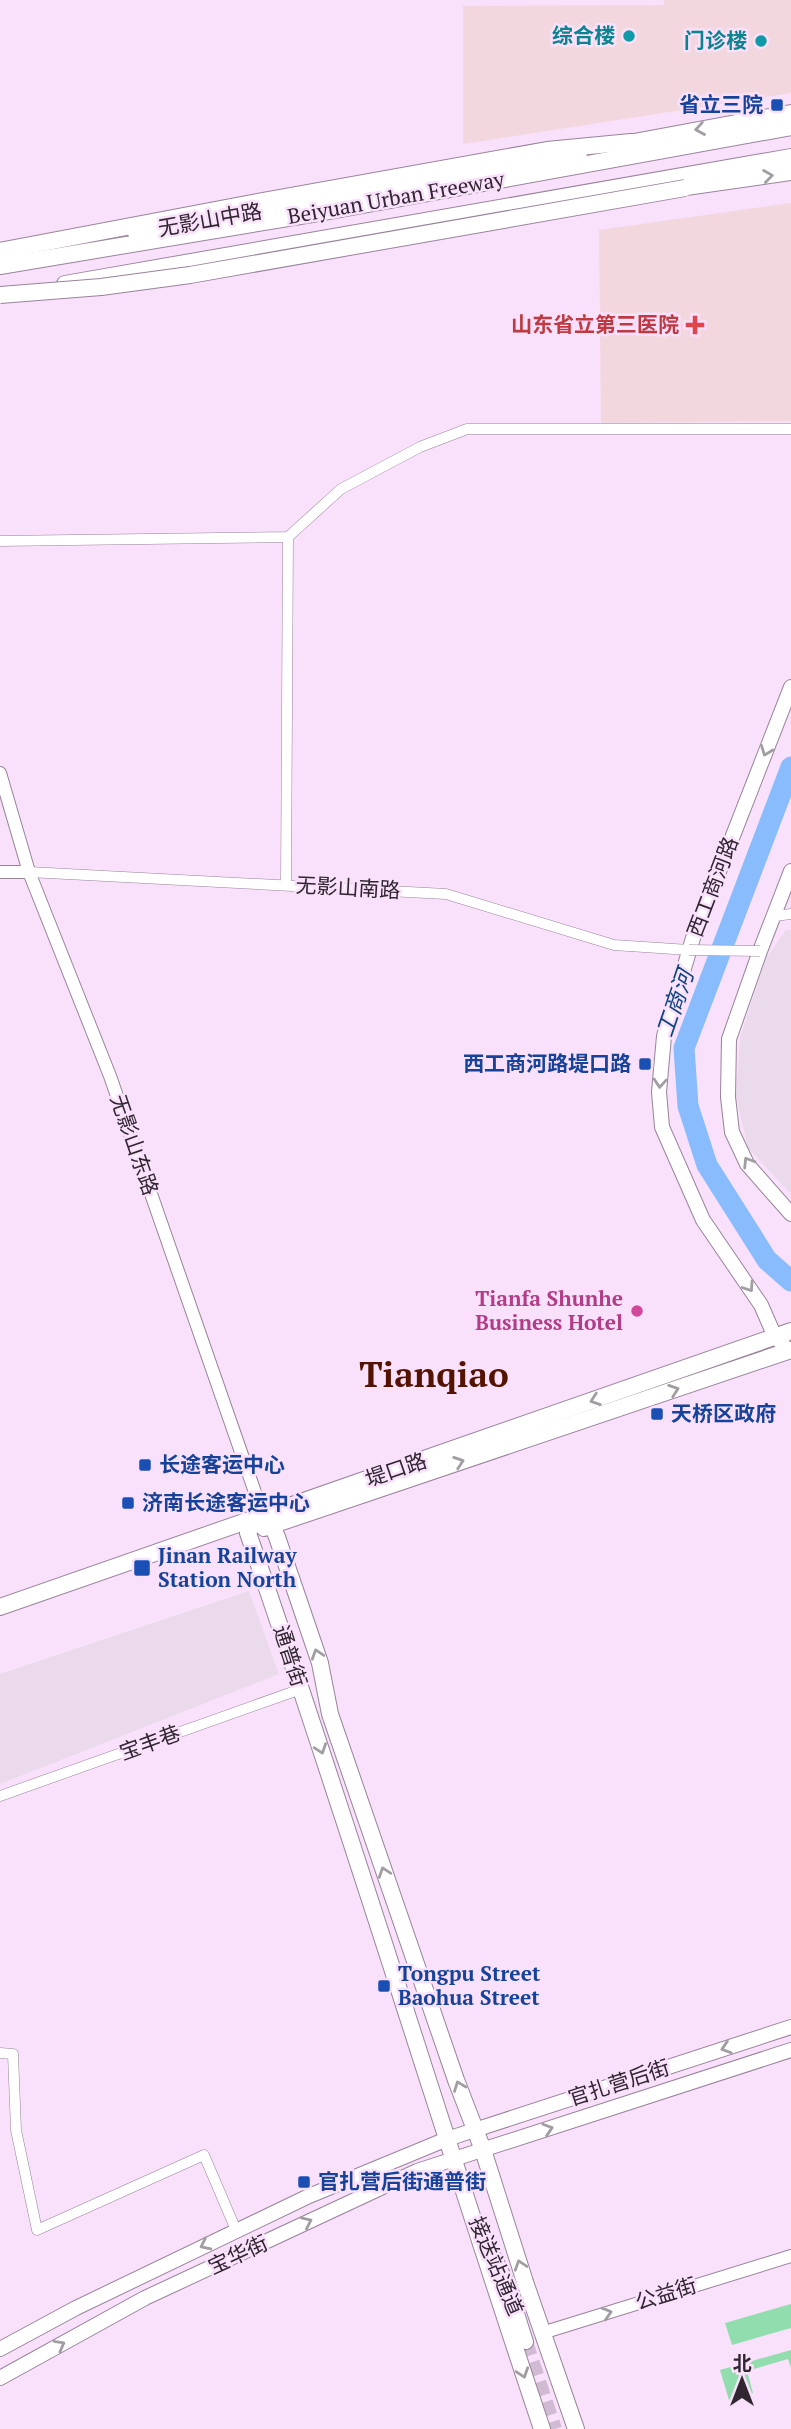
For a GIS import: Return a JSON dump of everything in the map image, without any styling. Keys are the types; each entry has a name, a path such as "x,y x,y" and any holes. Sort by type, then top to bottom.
{"main road":[{"path":"0,253 251,203 547,150 631,142 791,113"},
{"name":"Beiyuan Urban Freeway","path":"0,266 791,128"},
{"name":"Beiyuan Urban Freeway","path":"0,295 791,157"},
{"name":"无影山中路","path":"0,301 116,276 279,248 633,191 685,188 791,172"},
{"path":"0,295 190,275 685,188"},
{"name":"西工商河路","path":"791,687 689,950 664,1036 659,1092 662,1127 703,1220 761,1305 772,1331 791,1351"},
{"path":"791,871 729,1040 728,1097 732,1132 747,1164 791,1214"},
{"name":"堤口路","path":"0,1619 772,1331 791,1331"},
{"name":"堤口路","path":"0,1607 252,1526 272,1525 791,1351"},
{"name":"通普街","path":"272,1525 320,1663 330,1713 456,2080 483,2150 576,2429"},
{"name":"通普街","path":"252,1526 301,1689 542,2429"},
{"name":"官扎营后街","path":"447,2139 791,2027"},
{"name":"官扎营后街","path":"483,2150 791,2050"},
{"name":"宝华街","path":"0,2350 76,2308 236,2230 309,2196 447,2139"},
{"name":"宝华街","path":"0,2378 145,2298 417,2171 483,2150"},
{"name":"接送站通道","path":"463,2192 508,2285 526,2342"}],"street":[{"path":"0,541 288,537 341,489 420,447 467,429 791,429"},
{"path":"286,884 288,537"},
{"name":"无影山东路","path":"0,773 29,872 110,1076 257,1498 252,1526"},
{"name":"无影山南路","path":"0,872 286,884 446,894 614,945 760,951"},
{"path":"775,916 791,914"},
{"path":"791,1351 791,1362"},
{"name":"宝丰巷","path":"0,1796 301,1689"},
{"path":"0,2053 13,2054 16,2130 37,2230 204,2155 236,2230"},
{"name":"公益街","path":"542,2333 791,2256"}],"shaded area":[{"path":"664,0 791,0 791,93 463,144 463,6 664,5"},
{"name":"山东省立第三医院","path":"791,203 791,421 601,423 599,230"},
{"path":"786,930 791,930 791,1194 748,1148 736,1096 740,1038 765,960"},
{"path":"249,1591 279,1674 0,1784 0,1674"}],"green space":[{"path":"791,2304 791,2328 732,2345 725,2323"},
{"path":"791,2350 791,2368 788,2359 747,2371 753,2393 729,2400 720,2370"}],"waterway":[{"name":"工商河","path":"791,767 684,1048 688,1106 707,1165 767,1260 791,1281"}],"tunnel":[{"path":"526,2342 555,2429"}],"place":[{"name":"综合楼","path":"629,36"},
{"name":"门诊楼","path":"761,41"},
{"name":"省立三院","path":"777,105"},
{"name":"山东省立第三医院","path":"695,325"},
{"name":"西工商河路堤口路","path":"645,1064"},
{"name":"Tianfa Shunhe Business Hotel","path":"637,1311"},
{"name":"天桥区政府","path":"657,1414"},
{"name":"长途客运中心","path":"145,1465"},
{"name":"济南长途客运中心","path":"128,1503"},
{"name":"Jinan Railway Station North","path":"142,1568"},
{"name":"Tongpu Street Baohua Street","path":"384,1986"},
{"name":"官扎营后街通普街","path":"304,2182"}],"district":[{"name":"Tianqiao","path":"434,1375"}]}
